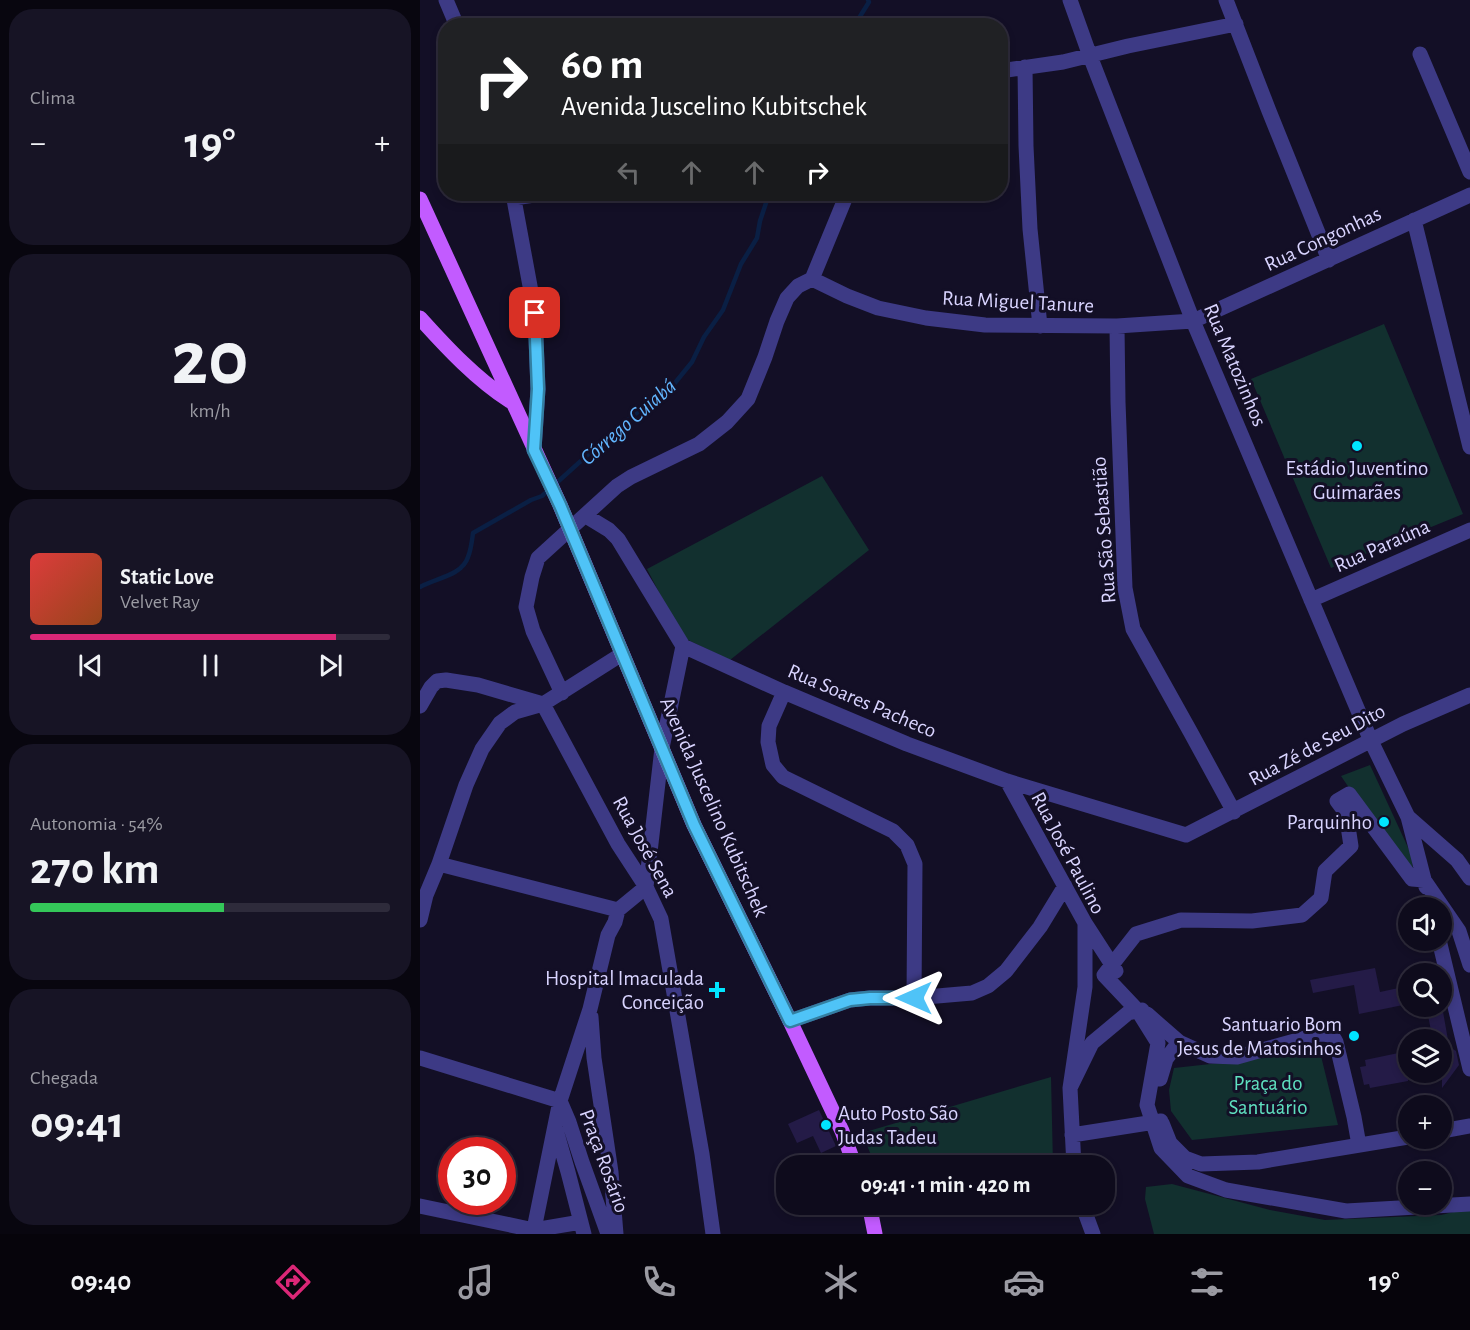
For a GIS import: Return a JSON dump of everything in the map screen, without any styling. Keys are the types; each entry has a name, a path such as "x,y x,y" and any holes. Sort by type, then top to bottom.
{"main road":[{"name":"Avenida Juscelino Kubitschek","path":"420,199 560,505 694,825 790,1021 842,1131 851,1155"},
{"path":"420,318 447,348 498,393 512,402"},
{"path":"871,1215 874,1234"}],"street":[{"path":"446,0 454,18"},
{"name":"Rua Matozinhos","path":"1070,0 1193,321 1371,741 1408,817"},
{"path":"1226,0 1329,260"},
{"path":"1008,70 1063,62 1236,24"},
{"path":"1420,54 1470,172"},
{"path":"1025,67 1030,229 1040,326"},
{"name":"Rua Congonhas","path":"1193,321 1470,195"},
{"path":"514,201 535,313 538,457"},
{"path":"562,693 533,631 526,607 538,558 617,486 699,444 727,422 748,399 787,298 798,286 812,279 844,201"},
{"path":"1414,220 1470,447"},
{"name":"Rua Miguel Tanure","path":"812,279 847,297 878,308 926,318 985,325 1117,326 1193,321"},
{"name":"Rua São Sebastião","path":"1117,326 1125,588 1133,629 1234,812"},
{"path":"512,402 538,389"},
{"path":"533,1232 560,1101 590,1009 608,935 618,910 646,887 662,748 683,646 618,539 609,530 585,516"},
{"name":"Rua Paraúna","path":"1311,600 1470,530"},
{"name":"Rua Soares Pacheco","path":"683,646 907,744 1006,782 1186,836"},
{"path":"420,920 423,894 439,864 466,785 482,749 500,723 514,712 543,704 622,654"},
{"path":"420,706 437,681 446,680 478,685 543,704"},
{"path":"784,692 769,726 768,742 773,765 783,777 893,831 907,845 915,864 914,998"},
{"name":"Rua Zé de Seu Dito","path":"1186,836 1403,724 1470,694"},
{"name":"Rua José Sena","path":"543,704 618,844 646,887 661,919 702,1154 713,1234"},
{"name":"Rua José Paulino","path":"1006,782 1085,923 1085,987 1070,1088"},
{"path":"1359,1145 1352,1107 1334,1038 1327,1034 1320,1034 1237,1057 1210,1056 1179,1042 1163,1030 1104,975 1136,934 1181,920 1252,921 1302,915 1321,898 1325,872 1351,846 1346,813 1337,801 1349,795 1412,879 1424,880"},
{"path":"1408,817 1457,860 1470,878"},
{"path":"1408,817 1428,897"},
{"path":"439,864 618,910"},
{"path":"1424,880 1459,931 1470,965"},
{"path":"790,1021 850,1000 972,993 988,986 1006,971 1033,936 1065,886"},
{"path":"1085,923 1113,964"},
{"path":"1442,951 1470,1069"},
{"path":"590,1009 594,1058 611,1172 616,1234"},
{"path":"1073,1155 1070,1088 1092,1043 1128,1013 1140,1011"},
{"path":"1140,1011 1158,1042 1148,1105 1170,1143 1185,1158 1201,1164 1258,1162 1398,1139"},
{"path":"1179,1042 1166,1059 1159,1083 1157,1121 1161,1148 1188,1176 1226,1190 1346,1211 1470,1204"},
{"path":"420,1058 560,1101"},
{"name":"Praça Rosário","path":"560,1101 608,1234"},
{"path":"1072,1136 1157,1121"},
{"path":"1452,1129 1470,1126"},
{"path":"420,1206 533,1232 582,1228 555,1127"},
{"path":"1087,1215 1093,1234"}],"green space":[{"name":"Estádio Juventino Guimarães","path":"1384,324 1463,514 1331,568 1251,379"},
{"path":"822,476 869,550 730,660 681,635 647,569"},
{"name":"Parquinho","path":"1370,765 1411,854 1413,869 1377,829 1341,776"},
{"name":"Praça do Santuário","path":"1320,1052 1338,1125 1192,1140 1171,1111 1169,1090 1174,1068"},
{"path":"1051,1077 1053,1155 871,1155 862,1133"},
{"path":"1172,1184 1270,1210 1325,1220 1452,1215 1452,1212 1470,1208 1470,1234 1154,1234 1145,1199 1146,1187"}],"building":[{"path":"1375,968 1380,992 1398,988 1398,1006 1359,1014 1354,985 1313,993 1310,980"},
{"path":"1428,1017 1444,1017 1446,1029 1431,1029"},
{"path":"1452,1048 1456,1051 1459,1065 1452,1074"},
{"path":"1398,1053 1398,1083 1370,1088 1369,1084 1364,1085 1360,1067 1366,1066 1365,1060"},
{"path":"819,1110 836,1146 821,1153 813,1136 797,1143 788,1124"}],"waterway":[{"name":"Córrego Cuiabá","path":"859,18 868,0"},
{"name":"Córrego Cuiabá","path":"420,587 460,568 469,554 473,533 542,496 623,423 670,389 692,362 704,337 723,310 741,264 757,238 767,201"}],"place":[{"name":"Estádio Juventino Guimarães","path":"1357,446"},
{"name":"Parquinho","path":"1384,822"},
{"name":"Hospital Imaculada Conceição","path":"717,990"},
{"name":"Santuario Bom Jesus de Matosinhos","path":"1354,1036"},
{"name":"Auto Posto São Judas Tadeu","path":"826,1125"}],"route":[{"path":"535,313 538,389 534,450 560,505 694,825 790,1021 850,1000 914,998"}]}
